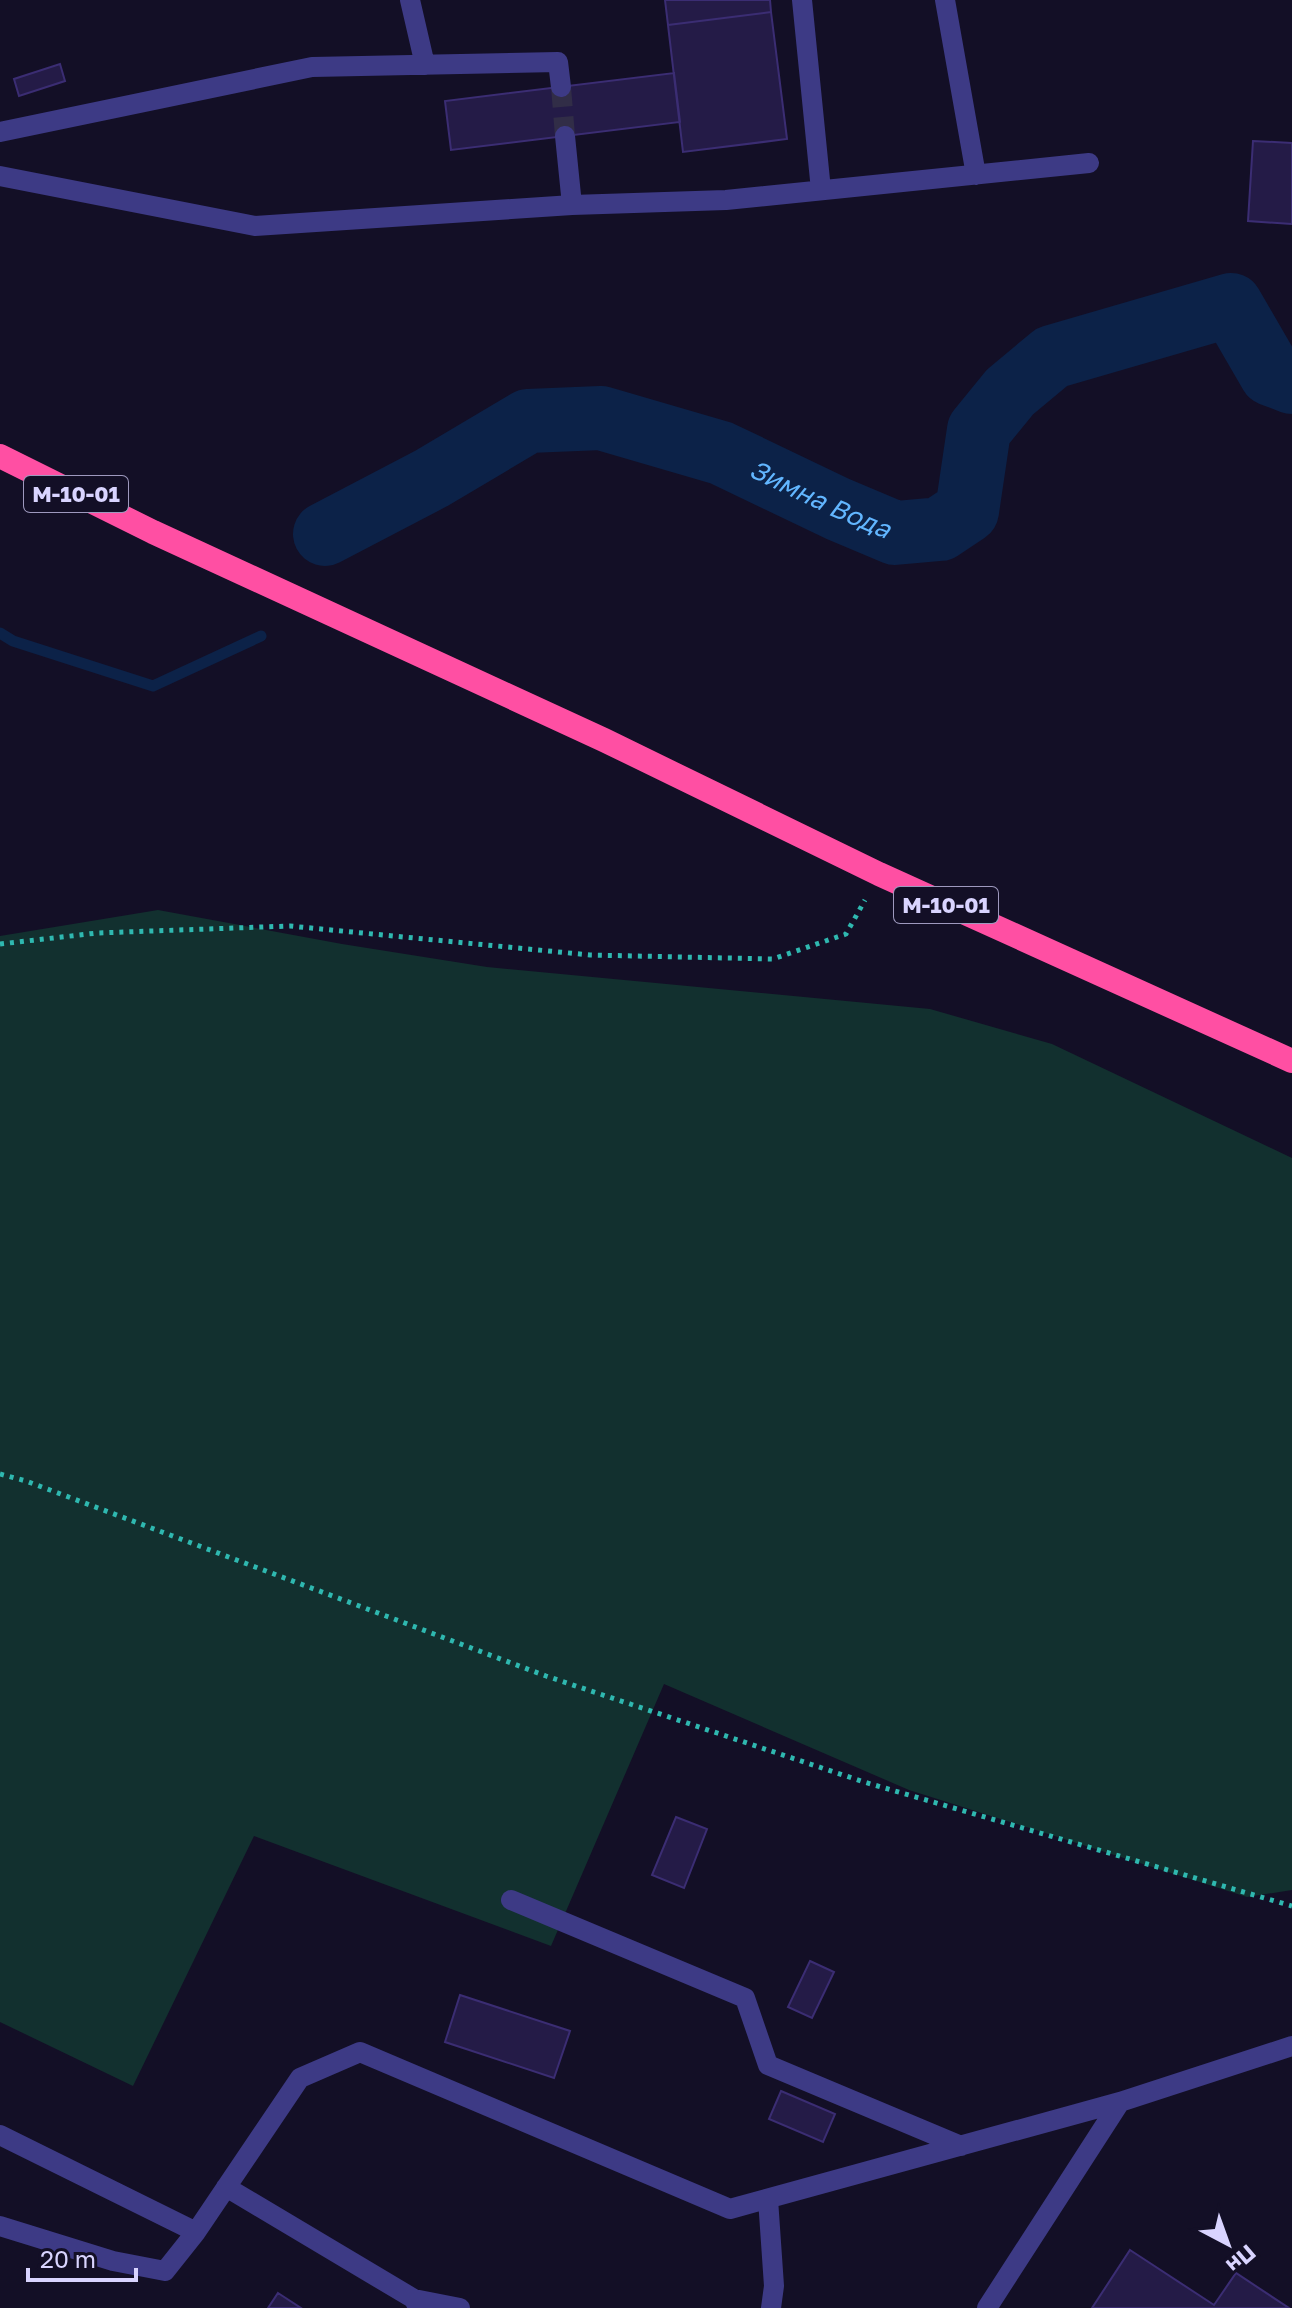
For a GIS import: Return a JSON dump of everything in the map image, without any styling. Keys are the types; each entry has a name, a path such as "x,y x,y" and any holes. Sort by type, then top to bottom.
{"highway":[{"name":"М-10-01","path":"0,456 153,532 604,740 879,874 1292,1061"}],"lane":[{"path":"410,0 425,65"},
{"path":"802,0 821,190"},
{"path":"945,0 976,175"},
{"path":"0,132 312,67 558,62 561,87"},
{"path":"565,136 572,205"},
{"path":"0,176 255,226 572,205 726,200 1089,163"},
{"path":"511,1900 745,1998 768,2065 961,2146"},
{"path":"0,2226 113,2261 165,2271 196,2232 300,2078 360,2052 730,2209 1120,2102 1292,2046"},
{"path":"987,2308 1120,2102"},
{"path":"0,2135 196,2232"},
{"path":"226,2187 416,2303 460,2308"},
{"path":"768,2199 774,2286 771,2308"}],"path":[{"path":"0,944 97,933 290,926 590,955 773,959 846,934 879,874"},
{"path":"0,1474 26,1481 546,1676 864,1782 1292,1906"}],"green space":[{"path":"158,910 487,967 930,1009 1052,1044 1292,1158 1292,1890 1247,1897 909,1790 664,1684 551,1946 254,1836 133,2086 0,2022 0,936"}],"building":[{"path":"665,0 770,0 771,12 668,25"},
{"path":"771,12 787,139 683,152 668,25"},
{"path":"60,64 65,81 19,96 14,79"},
{"path":"674,73 680,122 451,150 445,101"},
{"path":"1253,141 1292,143 1292,224 1248,221"},
{"path":"676,1817 707,1829 684,1888 652,1875"},
{"path":"810,1961 834,1972 812,2018 788,2007"},
{"path":"460,1995 570,2031 554,2078 445,2042"},
{"path":"781,2091 835,2114 823,2142 769,2119"},
{"path":"1130,2250 1214,2305 1236,2273 1289,2308 1092,2308"},
{"path":"278,2293 301,2308 268,2308"}],"waterway":[{"name":"Зимна Вода","path":"325,534 432,478 528,421 601,418 721,453 895,533 940,529 967,511 979,430 1010,392 1052,357 1231,305 1271,374 1292,382"},
{"path":"0,633 13,641 153,686 261,636"}],"tunnel":[{"path":"561,87 565,136"}]}
